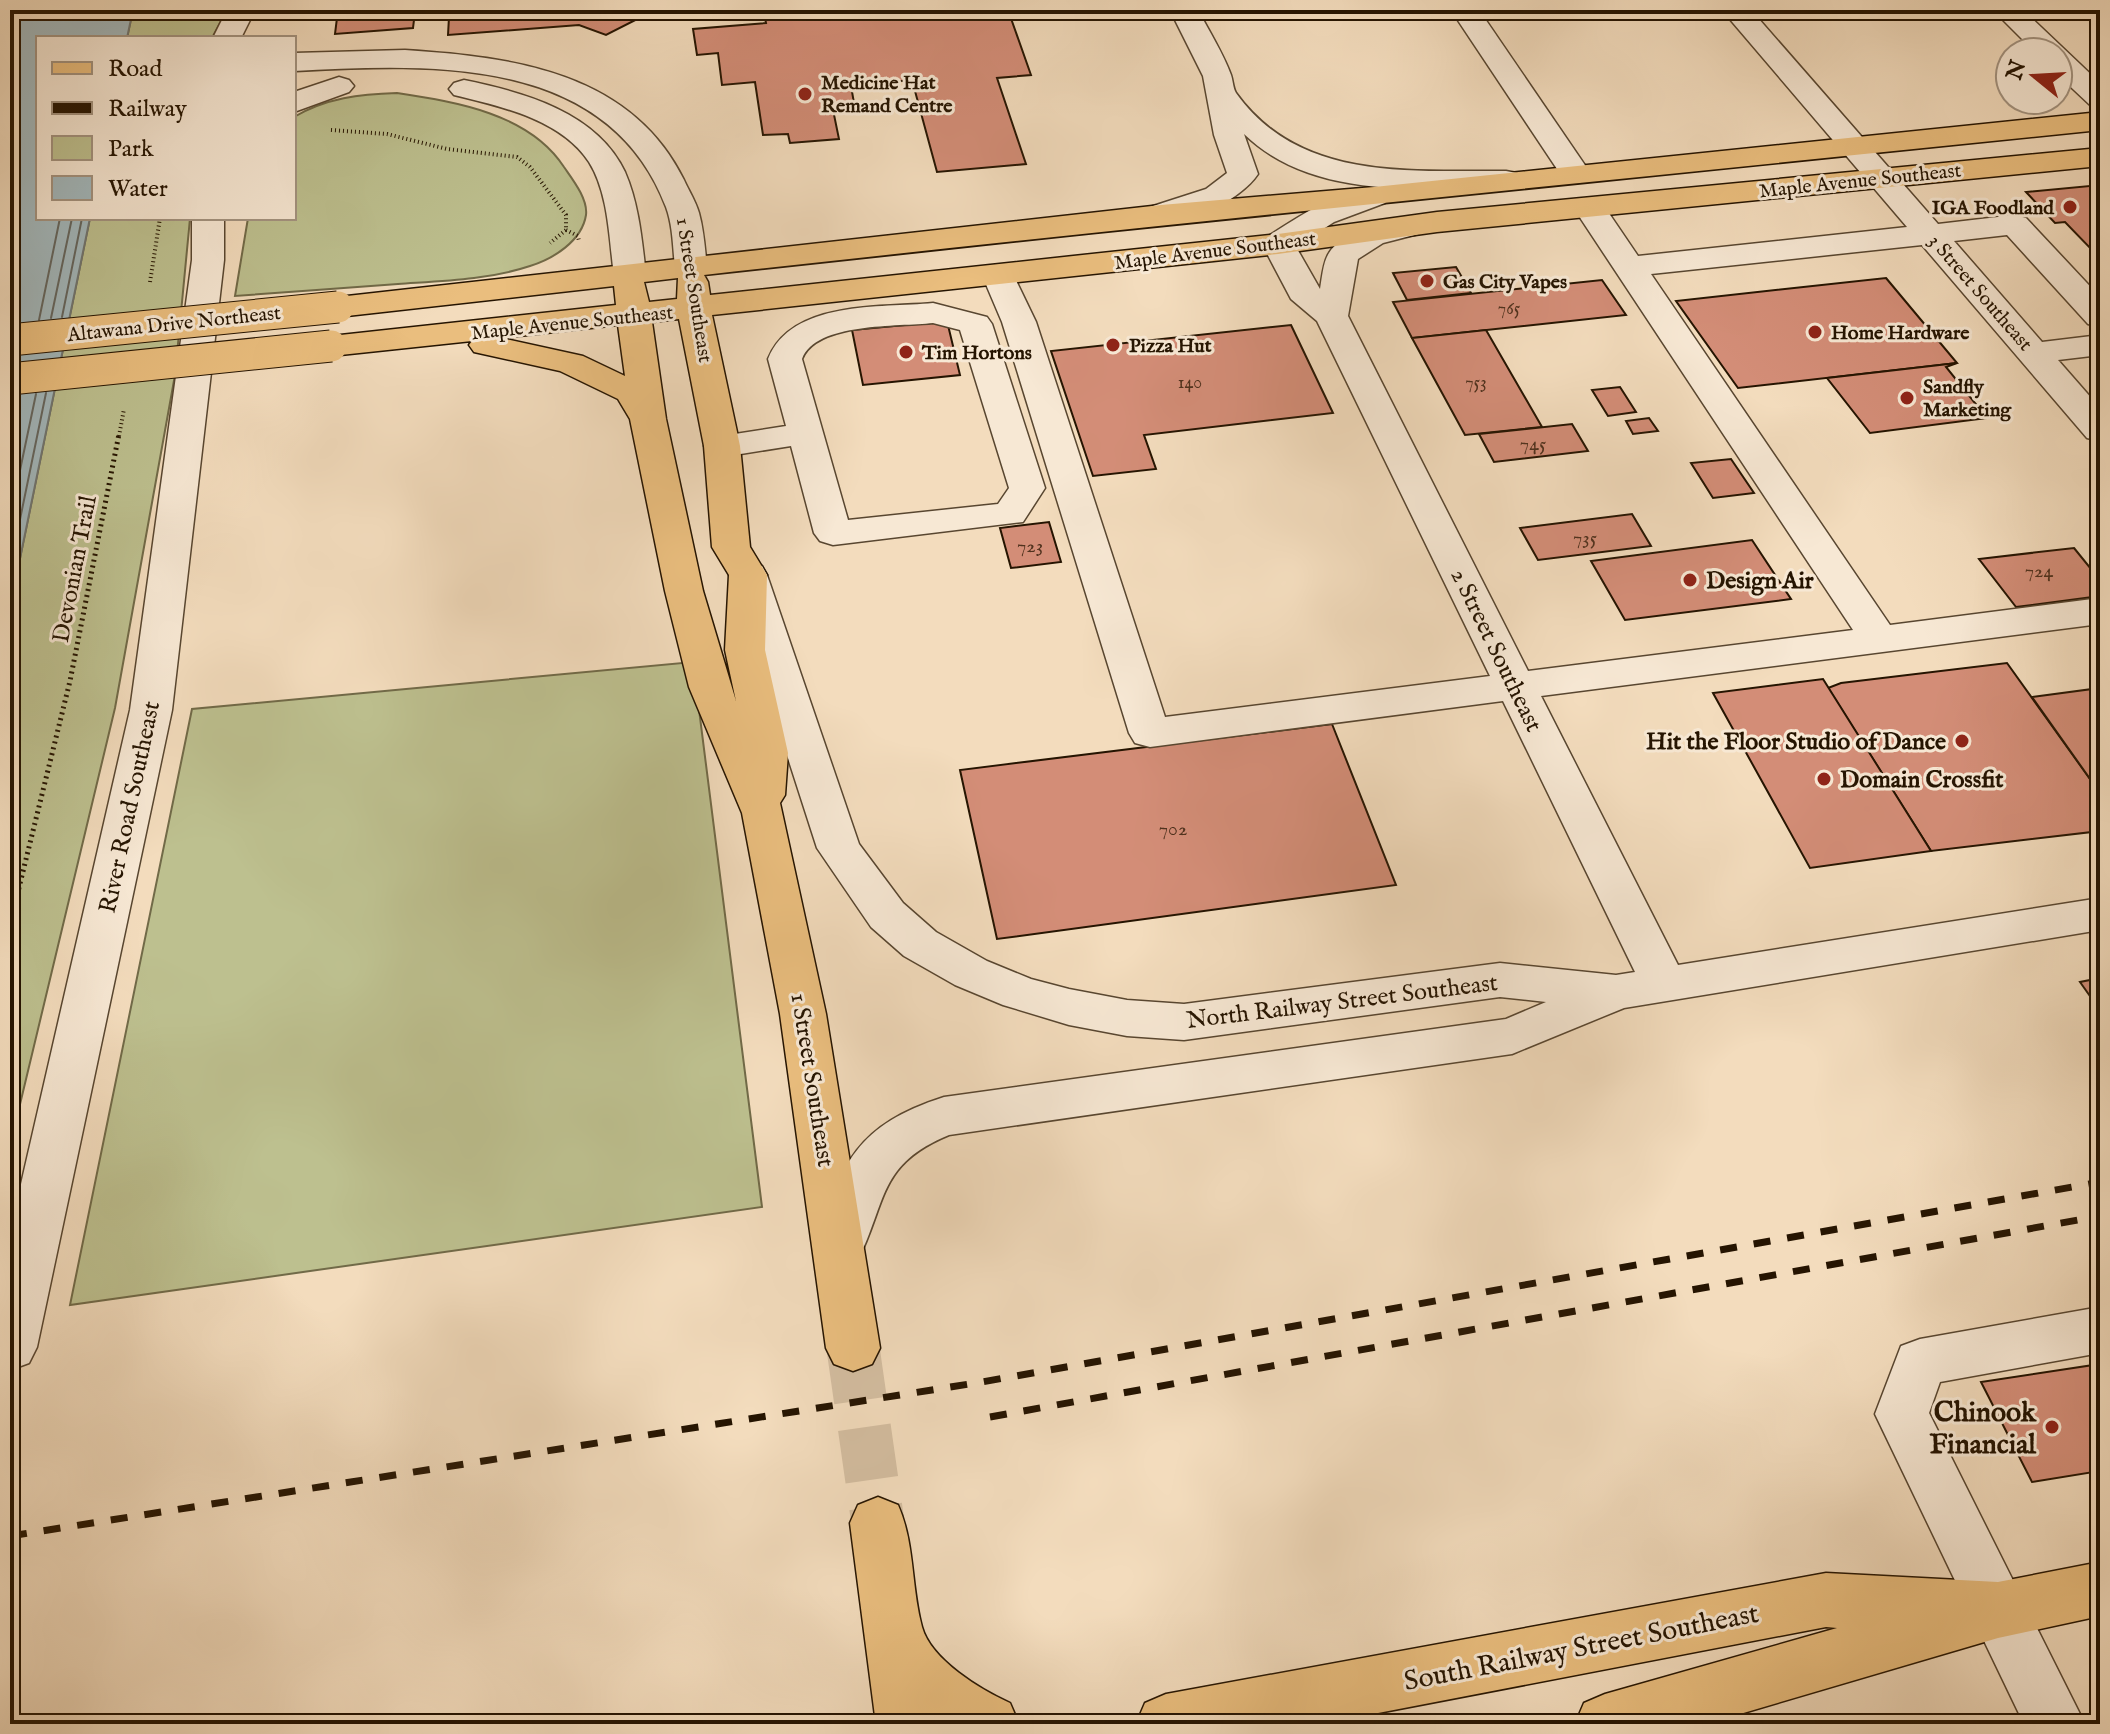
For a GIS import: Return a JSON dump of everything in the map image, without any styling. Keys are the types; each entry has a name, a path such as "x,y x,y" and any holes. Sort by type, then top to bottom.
{"main road":[{"name":"Maple Avenue Southeast","path":"338,307 1161,214 1374,196 2100,121"},
{"name":"Maple Avenue Southeast","path":"331,346 632,316 1278,244 1437,222 2100,157"},
{"name":"1 Street Southeast","path":"691,268 694,309 722,446 731,547 748,575 745,650 767,753 763,813"},
{"name":"1 Street Southeast","path":"630,275 632,316 648,419 684,591 709,687 763,813 803,1014 853,1348"},
{"name":"Altawana Drive Northeast","path":"10,340 338,307"},
{"path":"445,336 571,363 631,392 648,419"},
{"name":"Altawana Drive Northeast","path":"10,379 331,346"},
{"path":"878,1523 906,1724"},
{"name":"South Railway Street Southeast","path":"1605,1724 1998,1610 2100,1589"},
{"name":"South Railway Street Southeast","path":"1166,1724 1826,1600 1998,1610"},
{"path":"893,1631 904,1657 928,1685 963,1713 989,1724"}],"street":[{"path":"228,36 241,10"},
{"path":"1161,214 1224,192 1236,185 1243,174 1229,135 1217,76 1184,10"},
{"path":"1465,10 1576,174"},
{"name":"3 Street Southeast","path":"1736,10 2100,430"},
{"path":"2007,10 2034,36"},
{"name":"1 Street Southeast","path":"296,62 438,60 510,70 575,89 622,118 648,143 661,162 683,209 691,268"},
{"path":"2074,74 2100,99"},
{"name":"1 Street Southeast","path":"296,88 412,84 483,92 548,116 570,130 603,159 621,213 630,275"},
{"path":"296,102 339,86"},
{"path":"1223,96 1280,148 1308,164 1369,176 1506,180"},
{"path":"1278,244 1323,215 1374,196"},
{"path":"1589,207 1880,640"},
{"name":"River Road Southeast","path":"10,1347 151,710 208,260 208,220"},
{"name":"River Road Southeast","path":"208,260 221,220"},
{"path":"1331,316 1343,255 1357,244 1388,230 1437,222"},
{"path":"1630,267 2015,225 2100,317"},
{"name":"2 Street Southeast","path":"1278,244 1303,292 1331,316 1664,983"},
{"path":"998,275 1019,322 1150,733 2100,611"},
{"path":"933,313 975,324 1027,488 1010,514 833,533 807,433 785,359 791,344 820,326 933,313"},
{"path":"2033,353 2100,345"},
{"path":"722,446 807,433"},
{"name":"North Railway Street Southeast","path":"748,575 839,848 887,915 920,944 971,973 1019,993 1069,1007 1127,1018 1184,1022 1500,980 1617,992"},
{"name":"North Railway Street Southeast","path":"840,1245 859,1186 874,1159 903,1135 944,1116 1512,1036 1617,992 2100,914"},
{"path":"2055,1724 1902,1414 1920,1362 2100,1330"}],"path":[{"path":"329,130 387,134 447,149 517,157 530,167 566,215 566,230"},
{"path":"149,285 160,220"},
{"name":"Devonian Trail","path":"10,924 70,681 125,407"}],"green space":[{"path":"133,10 227,10 213,36 127,36"},
{"path":"397,93 466,106 511,122 531,134 549,149 582,196 586,215 579,233 565,248 548,259 498,274 448,281 235,296 248,220 296,220 296,116 318,105 370,94"},
{"path":"90,220 190,220 175,375 115,708 10,1146 10,607"},
{"path":"693,662 762,1207 70,1305 192,709"}],"water":[{"path":"10,10 133,10 127,36 36,36 36,220 90,220 10,607"}],"building":[{"path":"338,10 655,10 606,35 579,25 448,35 449,17 414,20 413,28 335,34"},
{"name":"Medicine Hat Remand Centre","path":"795,10 1008,10 1031,75 997,78 1026,164 937,172 912,80 851,86 854,103 832,105 839,139 790,143 788,134 763,135 755,82 722,85 718,53 697,55 693,29 766,23 765,18 797,16"},
{"name":"IGA Foodland","path":"2100,185 2100,252 2091,249 2065,222 2055,223 2026,192"},
{"path":"1456,267 1471,293 1407,300 1393,273"},
{"name":"Home Hardware","path":"1886,278 1957,363 1738,388 1676,301"},
{"path":"1602,280 1626,315 1412,338 1393,302"},
{"name":"Tim Hortons","path":"947,321 960,375 863,385 852,330"},
{"path":"1291,325 1333,413 1144,435 1156,469 1093,476 1051,351"},
{"path":"1486,330 1542,427 1465,435 1412,338"},
{"name":"Sandfly Marketing","path":"1957,363 1946,367 1987,418 1870,433 1827,378"},
{"path":"1620,387 1636,412 1608,416 1592,390"},
{"path":"1649,418 1658,431 1633,434 1626,421"},
{"path":"1572,424 1588,451 1494,462 1479,434"},
{"path":"1731,459 1754,493 1713,498 1691,463"},
{"path":"1632,514 1651,546 1538,560 1520,528"},
{"path":"1049,522 1061,562 1011,568 1000,528"},
{"name":"Design Air","path":"1752,540 1791,599 1625,620 1591,561"},
{"path":"2074,548 2100,580 2100,596 2016,607 1979,559"},
{"name":"Hit the Floor Studio of Dance","path":"2007,663 2100,793 2100,831 1931,851 1828,688 1841,683"},
{"name":"Domain Crossfit","path":"1823,679 1931,851 1810,868 1713,693"},
{"path":"2100,688 2100,793 2032,697"},
{"path":"1332,724 1396,885 997,939 960,770"},
{"path":"2100,978 2100,1006 2097,1006 2080,982"},
{"name":"Chinook Financial","path":"2100,1364 2100,1471 2032,1482 1981,1382"}],"tunnel":[{"path":"853,1348 878,1523"}],"railway":[{"path":"10,1536 982,1382 2100,1182"},
{"path":"990,1417 2100,1216"}],"place":[{"name":"Medicine Hat Remand Centre","path":"805,94"},
{"name":"IGA Foodland","path":"2070,207"},
{"name":"Gas City Vapes","path":"1427,281"},
{"name":"Home Hardware","path":"1815,332"},
{"name":"Pizza Hut","path":"1113,345"},
{"name":"Tim Hortons","path":"906,352"},
{"name":"Sandfly Marketing","path":"1907,398"},
{"name":"Design Air","path":"1690,580"},
{"name":"Hit the Floor Studio of Dance","path":"1962,741"},
{"name":"Domain Crossfit","path":"1824,779"},
{"name":"Chinook Financial","path":"2052,1427"}]}
